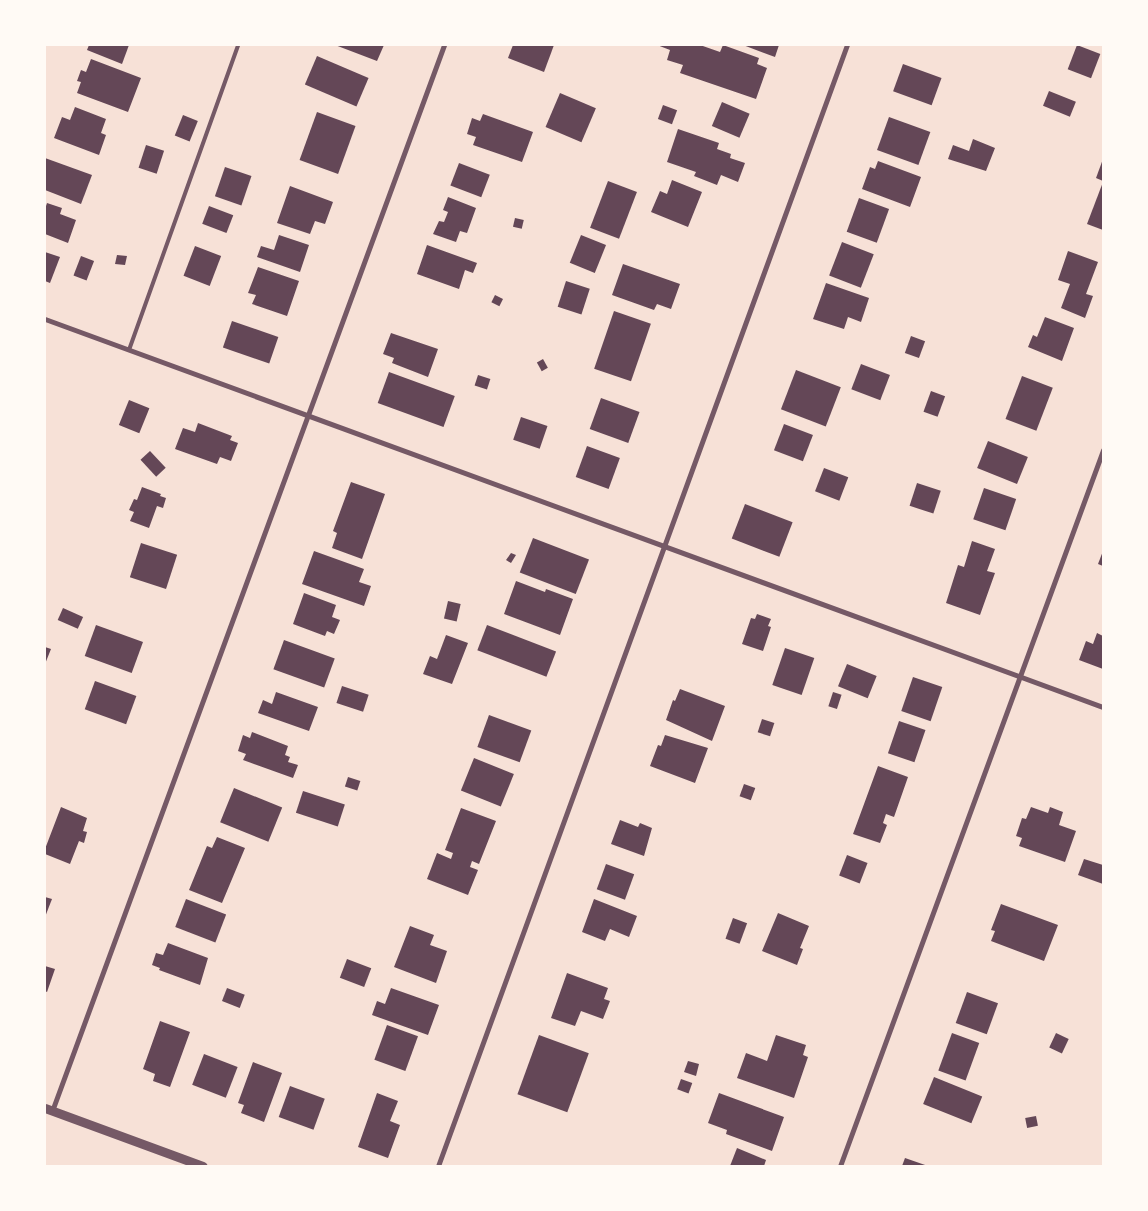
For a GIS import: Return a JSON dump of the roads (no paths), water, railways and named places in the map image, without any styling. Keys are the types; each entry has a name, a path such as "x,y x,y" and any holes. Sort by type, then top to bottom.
{"street":[{"path":"203,1166 49,1110 444,45"},
{"path":"438,1166 848,45"},
{"path":"45,319 1103,707"},
{"path":"840,1166 1103,450"}],"lane":[{"path":"129,350 238,45"}]}
